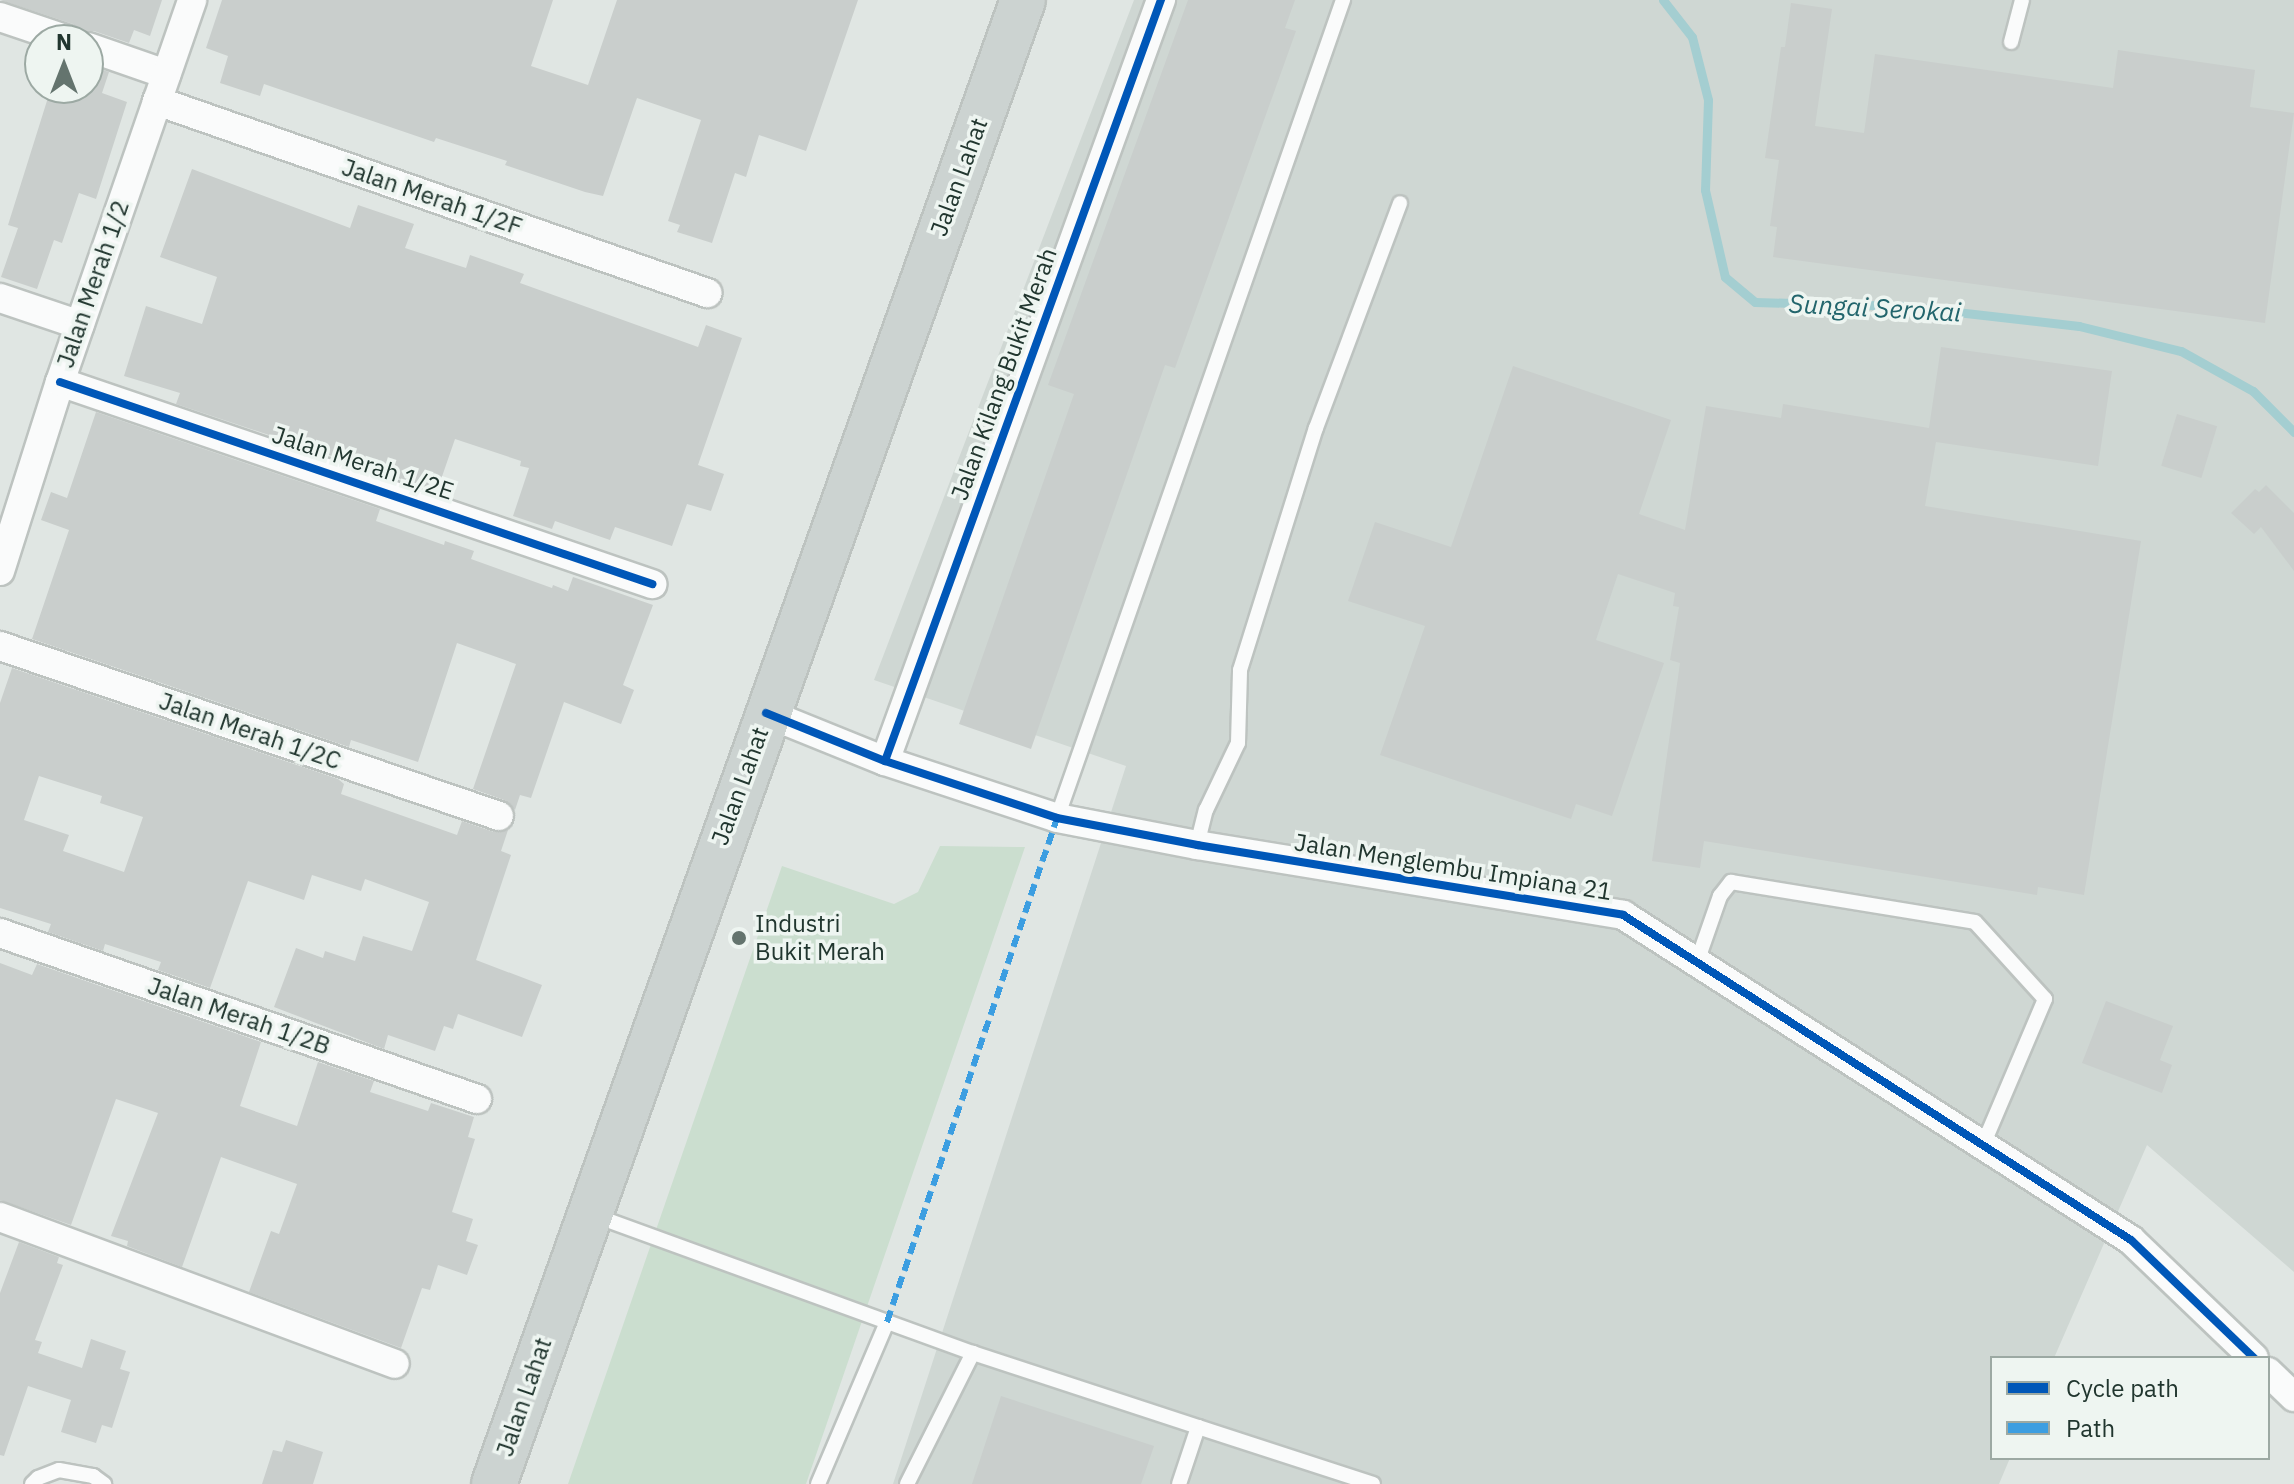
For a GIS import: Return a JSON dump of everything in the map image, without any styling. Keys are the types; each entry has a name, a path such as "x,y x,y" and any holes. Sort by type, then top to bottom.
{"main road":[{"name":"Jalan Lahat","path":"494,1484 766,713 1023,0"}],"street":[{"name":"Jalan Merah 1/2","path":"0,571 60,382 192,0"},
{"name":"Jalan Kilang Bukit Merah","path":"885,761 1161,0"},
{"path":"0,17 24,25"},
{"path":"104,53 166,74"},
{"name":"Jalan Merah 1/2F","path":"157,101 707,293"},
{"path":"0,298 80,325"},
{"name":"Jalan Merah 1/2E","path":"60,382 652,584"},
{"name":"Jalan Merah 1/2C","path":"0,646 499,816"},
{"name":"Jalan Menglembu Impiana 21","path":"766,713 885,761 1057,818 1197,845 1623,915 1984,1143 2131,1240 2252,1356"},
{"name":"Jalan Merah 1/2B","path":"0,933 477,1099"},
{"path":"0,1217 395,1364"},
{"path":"2270,1374 2294,1397"}],"lane":[{"path":"1057,818 1343,0"},
{"path":"2011,42 2022,0"},
{"path":"1197,845 1206,810 1238,743 1240,670 1316,428 1400,203"},
{"path":"1697,962 1720,896 1731,882 1975,922 2045,999 1984,1143"},
{"path":"588,1213 973,1353 1373,1484"},
{"path":"818,1484 887,1322"},
{"path":"907,1484 973,1353"},
{"path":"1179,1484 1198,1427"},
{"path":"32,1484 38,1478 59,1470 93,1476 104,1484"}],"shaded area":[{"path":"1134,0 2294,0 2294,1272 2147,1145 2055,1356 1990,1356 1990,1460 2009,1460 1999,1484 893,1484 1126,766 874,680"}],"green space":[{"path":"940,846 1025,847 806,1484 568,1484 782,866 894,904 918,892"}],"building":[{"path":"0,0 162,0 150,36 134,30 129,43 104,34 104,24 73,24"},
{"path":"222,0 553,0 531,66 588,85 617,0 858,0 806,151 759,135 746,177 735,173 712,243 677,232 680,225 668,221 701,120 637,98 603,196 585,192 505,165 507,161 436,138 434,142 264,84 260,96 220,83 228,56 206,48"},
{"path":"1188,0 1295,0 1285,28 1296,31 1175,368 1165,365 1031,749 959,724 1074,394 1048,385"},
{"path":"1791,3 1832,9 1815,126 1864,133 1875,54 2113,88 2118,50 2255,70 2250,107 2294,113 2265,323 1773,257 1777,227 1770,226 1779,160 1765,158 1781,47 1785,47"},
{"path":"104,70 109,72 104,87"},
{"path":"104,94 127,102 96,199 79,193 62,243 54,240 37,289 1,277 18,228 8,225 46,104 104,104"},
{"path":"192,169 350,228 358,205 414,224 405,248 466,268 470,255 524,274 520,283 698,347 706,325 742,338 698,465 724,474 711,511 687,504 672,546 615,527 610,540 555,521 552,529 513,516 529,468 520,466 521,461 455,439 437,491 176,404 180,393 124,376 146,306 202,324 217,277 160,257"},
{"path":"1941,347 2112,371 2098,466 1936,442 1925,506 2141,541 2084,895 2038,887 2037,895 1704,841 1700,868 1652,861 1680,663 1670,660 1679,607 1673,606 1675,593 1618,574 1596,640 1664,663 1612,816 1576,804 1571,819 1380,755 1425,626 1348,601 1375,522 1451,547 1513,366 1671,420 1639,514 1685,530 1706,406 1781,418 1783,404 1929,428"},
{"path":"96,412 380,509 376,521 444,545 445,541 474,551 471,559 552,588 553,585 568,591 573,577 653,605 623,685 634,690 621,724 564,702 531,798 520,795 515,810 504,800 473,789 516,664 457,643 418,762 351,740 349,747 32,639 69,530 41,520 51,492 67,498"},
{"path":"2177,414 2217,426 2201,478 2161,466"},
{"path":"2266,485 2294,513 2294,571 2261,527 2254,534 2231,513 2255,489 2259,492"},
{"path":"12,668 338,779 344,784 341,794 457,835 462,821 494,832 508,830 501,851 511,855 476,960 542,985 522,1037 458,1014 453,1029 444,1026 435,1051 388,1035 384,1049 274,1007 296,948 323,958 325,951 355,961 363,936 412,951 429,902 365,879 361,891 312,875 304,900 248,881 210,988 158,970 161,962 105,944 103,951 48,932 51,924 0,908 0,703","holes":["39,776 102,796 100,803 143,817 124,872 63,851 69,835 24,820"]},
{"path":"0,963 32,975 37,964 261,1042 240,1106 297,1126 318,1062 374,1081 370,1092 428,1111 431,1103 474,1117 468,1137 475,1139 452,1212 473,1219 466,1241 478,1245 467,1275 438,1265 430,1290 422,1288 401,1348 249,1292 271,1231 279,1234 297,1184 221,1157 182,1267 127,1246 128,1241 111,1236 158,1113 116,1099 71,1225 0,1200"},
{"path":"2106,1001 2173,1026 2160,1060 2172,1065 2162,1093 2082,1063"},
{"path":"19,1242 59,1257 57,1263 63,1265 35,1340 42,1342 38,1353 82,1368 91,1339 126,1351 120,1369 130,1372 112,1428 102,1425 96,1443 61,1432 71,1400 28,1386 4,1456 0,1455 0,1293"},
{"path":"1001,1396 1154,1446 1141,1484 972,1484"},
{"path":"286,1440 323,1452 313,1484 262,1484 273,1450 282,1452"}],"waterway":[{"name":"Sungai Serokai","path":"1663,0 1692,37 1708,100 1705,190 1725,277 1755,302 1904,306 2079,326 2181,351 2253,391 2294,432"}],"marked path":[{"path":"887,1322 1057,818"}],"cycle path":[{"path":"885,761 1161,0"},
{"path":"60,382 652,584"},
{"path":"766,713 885,761 1057,818 1197,845 1623,915 2131,1240 2252,1356"}],"place":[{"name":"Industri Bukit Merah","path":"739,938"}]}
